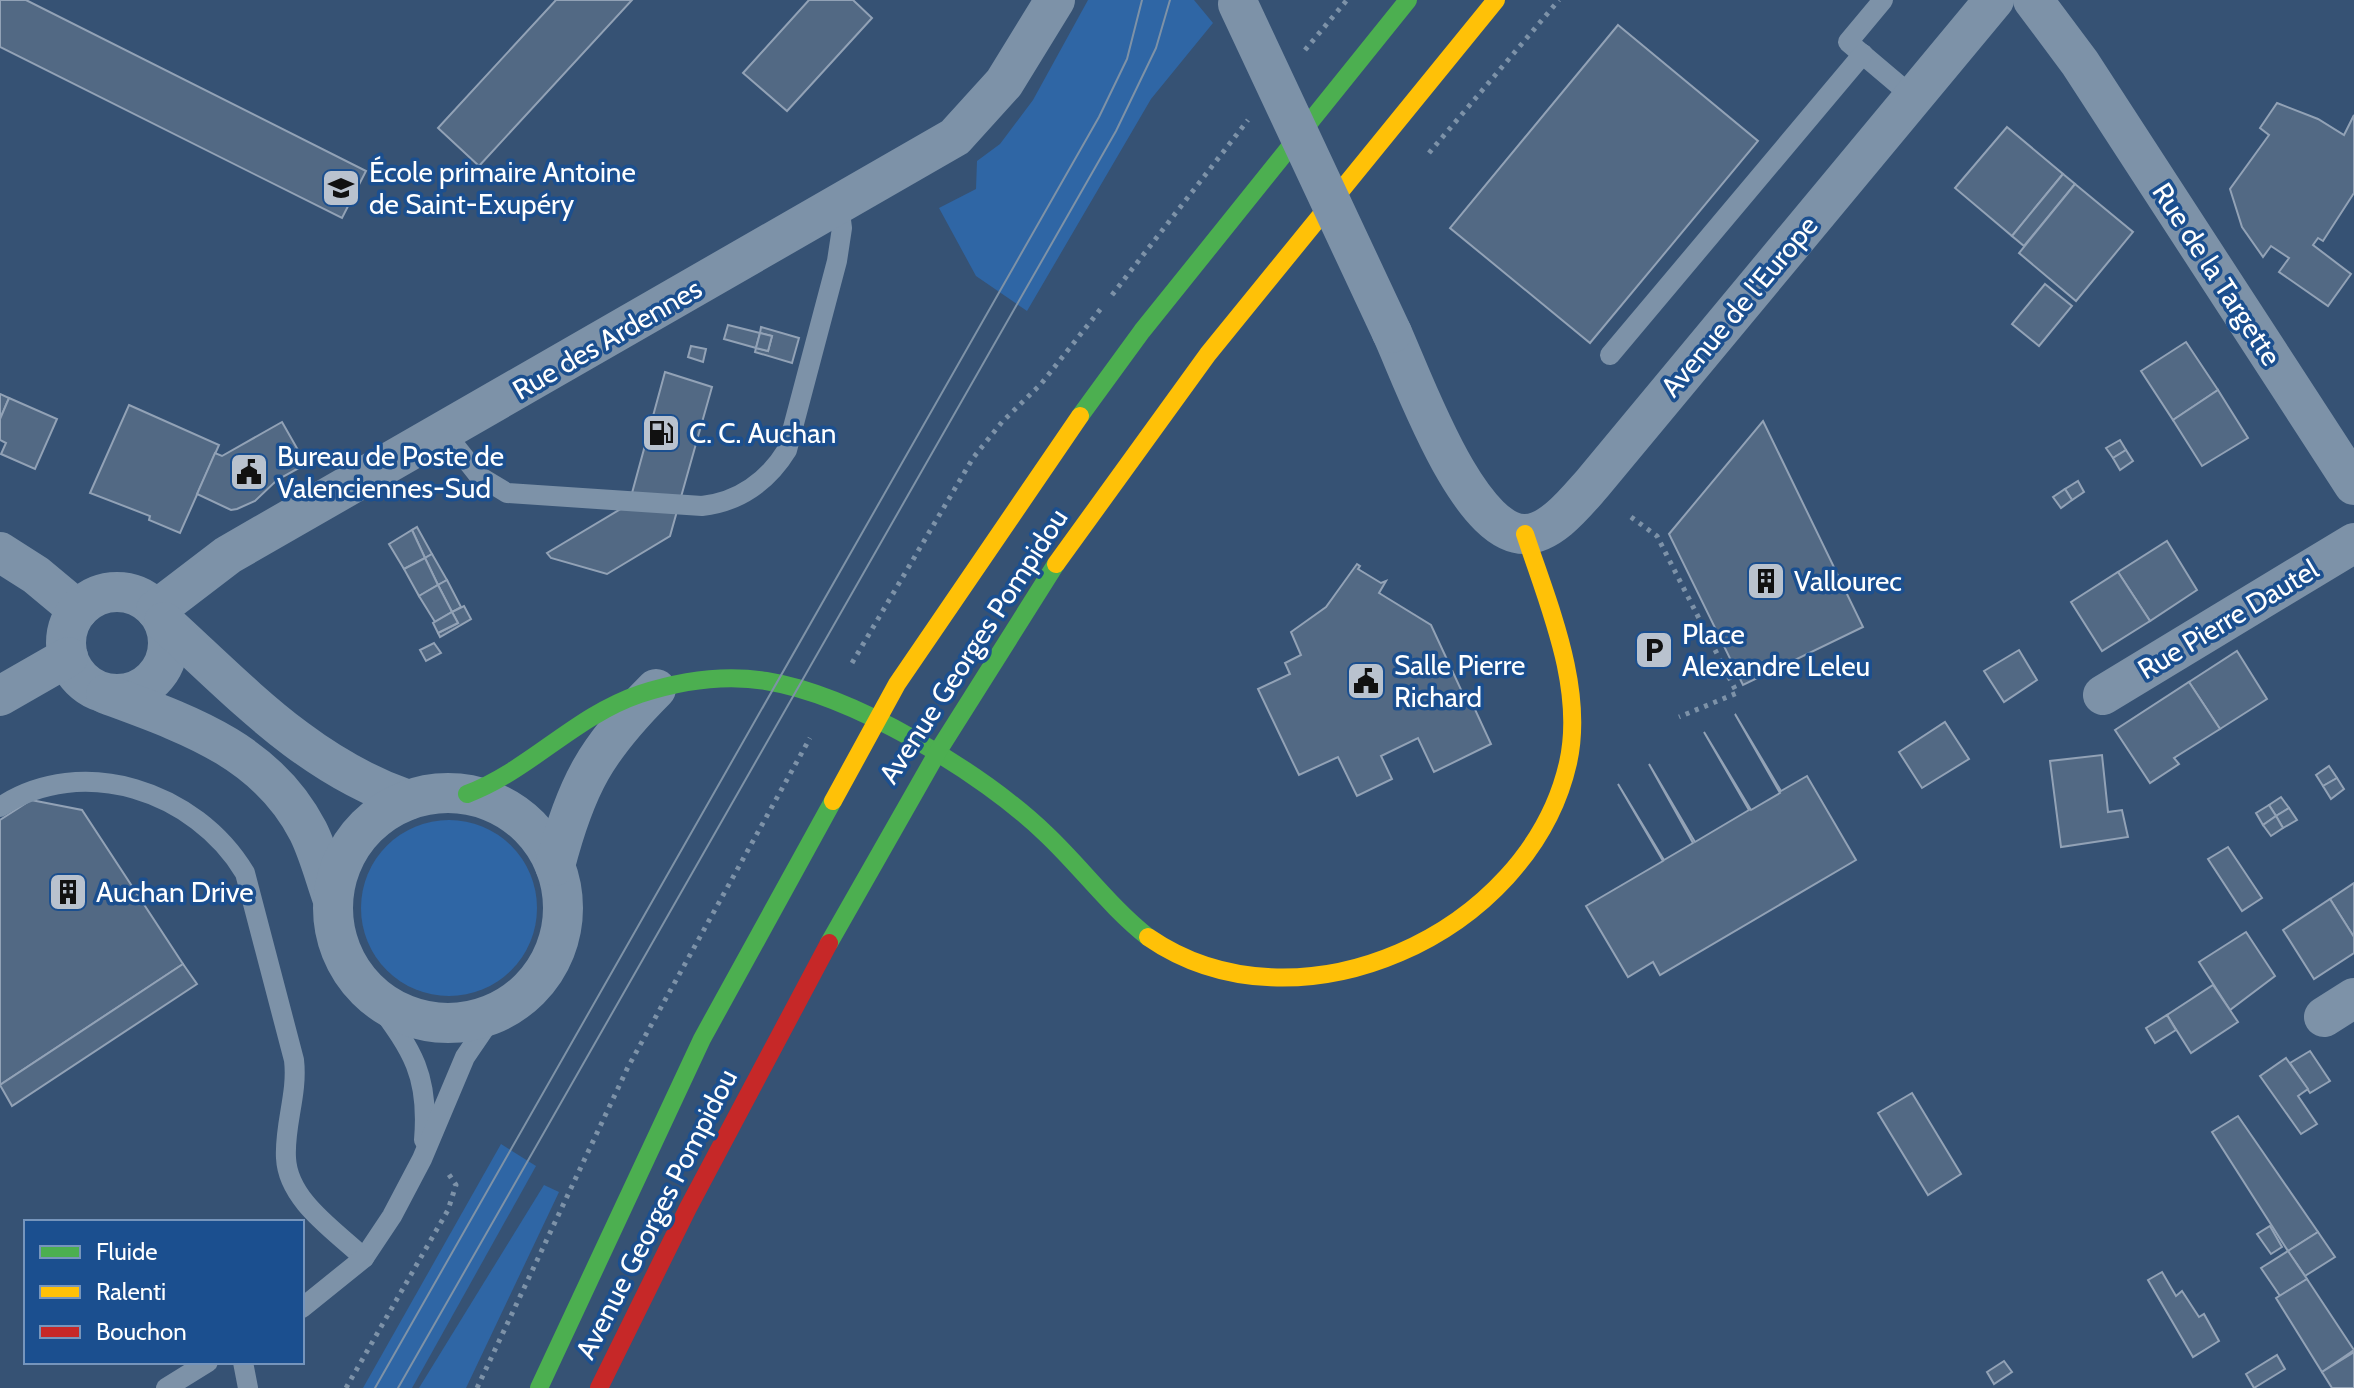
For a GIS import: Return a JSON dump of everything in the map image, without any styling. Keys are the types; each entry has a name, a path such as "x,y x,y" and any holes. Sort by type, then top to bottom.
{"main road":[{"name":"Avenue Georges Pompidou","path":"539,1388 702,1039 874,721 951,600 1081,412 1221,231 1408,0"},
{"name":"Avenue Georges Pompidou","path":"599,1388 723,1141 934,754 1046,579 1164,412 1263,284 1496,0"},
{"path":"467,794 499,783 586,719 656,689 698,678 770,681 813,692 874,721 934,754 1020,810 1131,921 1162,946 1202,966 1276,977 1331,972 1391,954 1440,932 1483,904 1514,871 1547,820 1559,794 1571,751 1574,723 1567,669 1525,534"}],"street":[{"name":"Rue des Ardennes","path":"1029,40 1040,0"},
{"name":"Rue des Ardennes","path":"160,616 228,555 955,137 1004,83 1055,0"},
{"name":"Avenue de l'Europe","path":"1525,534 1543,529 1581,497 1994,0"},
{"name":"Rue de la Targette","path":"2033,0 2080,63 2348,461"},
{"path":"1237,1 1466,491 1498,526 1525,534"},
{"name":"Rue Pierre Dautel","path":"2103,695 2354,543"},
{"path":"0,552 36,575 78,610"},
{"path":"333,900 308,833 284,793 260,767 178,721 106,694 77,676 68,657 68,629 78,610 95,597 117,592 139,597 297,742 349,776 408,800"},
{"path":"106,694 136,692 160,673 168,653 160,616"},
{"path":"0,696 68,657"},
{"path":"555,866 573,805 594,760 627,718 656,689"},
{"path":"437,793 467,794 495,803 520,819 541,840 555,866 562,892 563,919 552,958 528,991 495,1013 466,1022 437,1023 394,1010 370,993 343,958 335,929 333,900 338,871 351,844 371,822 408,800 437,793"}],"lane":[{"path":"1876,3 1848,42 1913,97"},
{"path":"1610,355 1863,54"},
{"path":"445,433 479,476 507,493 702,506 732,501 772,470 787,450 837,261 842,228 839,205"},
{"path":"0,807 40,786 81,780 101,782 152,796 178,809 201,822 234,855 245,873 294,1060 297,1081 286,1158 290,1177 301,1198 364,1258"},
{"path":"370,993 407,1046 423,1079 426,1096 422,1159"},
{"path":"304,1306 364,1258 392,1216 422,1159 460,1067 495,1013"},
{"path":"166,1388 205,1364"},
{"path":"243,1364 248,1388"}],"path":[{"path":"1418,164 1468,111 1559,0"},
{"path":"1631,517 1657,536 1737,693 1679,717"},
{"path":"346,1388 454,1196 456,1185 451,1175 422,1159"}],"shaded area":[{"path":"1088,0 1194,0 1213,23 1151,99 1027,311 976,276 939,208 976,189 977,161 1000,144 1033,100"},
{"path":"449,820 483,827 511,846 530,874 537,908 530,942 511,970 483,989 449,996 415,989 387,970 368,942 361,908 368,874 387,846 415,827"},
{"path":"501,1144 536,1166 412,1388 363,1388"},
{"path":"544,1185 559,1192 466,1388 419,1388"}],"building":[{"path":"0,0 26,0 366,171 342,218 0,47"},
{"path":"556,0 632,0 479,166 438,128"},
{"path":"809,0 853,0 872,18 787,111 743,73"},
{"path":"1618,25 1758,141 1590,343 1450,228"},
{"path":"2277,103 2318,119 2344,135 2354,115 2354,193 2323,241 2318,238 2313,245 2351,274 2328,306 2279,272 2289,258 2271,246 2263,257 2242,227 2230,189 2269,135 2260,128"},
{"path":"2007,127 2063,174 2012,236 1955,188"},
{"path":"2063,174 2075,184 2024,246 2012,236"},
{"path":"2075,184 2133,232 2076,301 2019,253"},
{"path":"2045,284 2072,306 2039,346 2012,324"},
{"path":"728,325 760,333 756,348 724,339"},
{"path":"761,327 799,338 792,363 755,352 756,348 768,351 772,336 760,333"},
{"path":"760,333 772,336 768,351 756,348"},
{"path":"2186,342 2218,390 2173,420 2141,371"},
{"path":"691,346 706,349 703,362 688,357"},
{"path":"665,372 712,387 670,536 607,574 551,558 547,553 629,504"},
{"path":"2218,390 2248,438 2202,466 2173,420"},
{"path":"0,394 9,398 0,419"},
{"path":"9,398 57,419 35,469 1,454 6,443 0,440 0,419"},
{"path":"129,405 219,445 180,533 149,520 150,516 90,493"},
{"name":"Vallourec","path":"1763,421 1863,627 1743,685 1669,534"},
{"name":"Bureau de Poste de Valenciennes-Sud","path":"282,422 306,464 277,480 255,501 237,509 231,510 197,494 215,453 222,456"},
{"path":"2120,440 2126,450 2113,458 2106,448"},
{"path":"2126,450 2133,461 2120,470 2113,458"},
{"path":"2078,481 2084,492 2072,500 2065,489"},
{"path":"2065,489 2072,500 2061,508 2053,497"},
{"path":"417,527 432,554 425,558 412,530"},
{"path":"412,530 425,558 404,569 389,544"},
{"path":"2167,541 2197,590 2150,621 2118,572"},
{"path":"432,554 447,580 438,585 425,558"},
{"path":"425,558 438,585 419,596 404,569"},
{"name":"Salle Pierre Richard","path":"1357,564 1360,566 1358,569 1381,583 1386,581 1379,593 1431,625 1469,707 1473,705 1491,744 1434,772 1418,738 1381,756 1392,779 1357,796 1338,757 1299,775 1258,689 1290,674 1285,663 1301,655 1291,632 1326,607"},
{"path":"2118,572 2150,621 2102,651 2071,602"},
{"path":"447,580 461,607 452,612 438,585"},
{"path":"438,585 452,612 435,622 419,596"},
{"path":"464,606 471,619 440,637 438,633 458,623 452,612"},
{"path":"452,612 458,623 438,633 433,623"},
{"path":"434,643 441,653 426,661 420,650"},
{"path":"2019,650 2037,680 2004,702 1984,671"},
{"path":"2237,651 2267,699 2220,729 2189,682"},
{"path":"2189,682 2220,729 2174,758 2179,764 2150,783 2115,730"},
{"path":"1735,714 1781,791 1807,776 1856,860 1660,975 1653,962 1628,977 1586,906 1663,861 1618,784 1664,860 1693,843 1649,764 1695,842 1749,810 1704,732 1751,810 1780,793"},
{"path":"1945,722 1969,759 1922,788 1899,752"},
{"path":"2102,755 2108,812 2122,810 2128,837 2061,847 2050,761"},
{"path":"2329,766 2337,778 2323,786 2316,775"},
{"path":"2337,778 2344,789 2331,799 2323,786"},
{"path":"2281,797 2289,808 2276,816 2269,805"},
{"name":"Auchan Drive","path":"31,800 82,810 183,964 0,1085 0,820"},
{"path":"2269,805 2276,816 2263,825 2256,813"},
{"path":"2289,808 2297,820 2283,828 2276,816"},
{"path":"2276,816 2283,828 2271,836 2263,825"},
{"path":"2228,847 2262,898 2242,911 2208,859"},
{"path":"2354,883 2354,937 2330,899"},
{"path":"2330,899 2354,937 2354,953 2314,979 2283,930"},
{"path":"2246,932 2275,976 2230,1010 2199,962"},
{"path":"183,964 197,984 12,1106 0,1085"},
{"path":"2213,985 2238,1022 2191,1053 2167,1015"},
{"path":"2167,1015 2176,1030 2155,1043 2146,1028"},
{"path":"2310,1051 2330,1081 2310,1093 2290,1063"},
{"path":"2286,1058 2308,1089 2298,1096 2317,1124 2301,1134 2260,1076"},
{"path":"1912,1093 1961,1174 1928,1195 1878,1113"},
{"path":"2238,1116 2318,1232 2288,1251 2212,1132"},
{"path":"2270,1226 2282,1247 2271,1254 2257,1234"},
{"path":"2318,1232 2335,1257 2305,1276 2288,1251"},
{"path":"2288,1251 2307,1279 2280,1296 2261,1268"},
{"path":"2162,1272 2176,1296 2182,1291 2199,1317 2204,1314 2219,1341 2193,1357 2148,1280"},
{"path":"2307,1279 2354,1350 2322,1372 2276,1298"},
{"path":"2354,1352 2354,1388 2332,1388 2322,1372"},
{"path":"2277,1355 2285,1369 2254,1388 2246,1374"},
{"path":"2004,1361 2012,1372 1994,1384 1987,1372"}],"tram line":[{"path":"375,1388 1099,117 1127,59 1142,0"},
{"path":"398,1388 1116,131 1156,48 1170,0"}],"traffic: fast":[{"path":"1080,416 1142,331 1408,0"},
{"path":"829,943 940,748 1056,564"},
{"path":"467,794 490,784 594,716 640,694 702,680 734,678 766,681 837,702 876,719 952,762 1019,810 1046,834 1148,937"},
{"path":"539,1388 702,1039 833,801"}],"traffic: slow":[{"path":"1056,564 1208,354 1496,0"},
{"path":"833,801 897,684 1080,416"},
{"path":"1148,937 1207,966 1271,977 1336,972 1399,953 1457,920 1507,877 1545,824 1568,763 1572,734 1572,705 1562,647 1525,534"}],"traffic: jam":[{"path":"599,1388 688,1208 829,943"}],"place":[{"name":"École primaire Antoine de Saint-Exupéry","path":"341,188"},
{"name":"C. C. Auchan","path":"661,433"},
{"name":"Bureau de Poste de Valenciennes-Sud","path":"249,472"},
{"name":"Vallourec","path":"1766,581"},
{"name":"Place Alexandre Leleu","path":"1654,650"},
{"name":"Salle Pierre Richard","path":"1366,681"},
{"name":"Auchan Drive","path":"68,892"}]}
